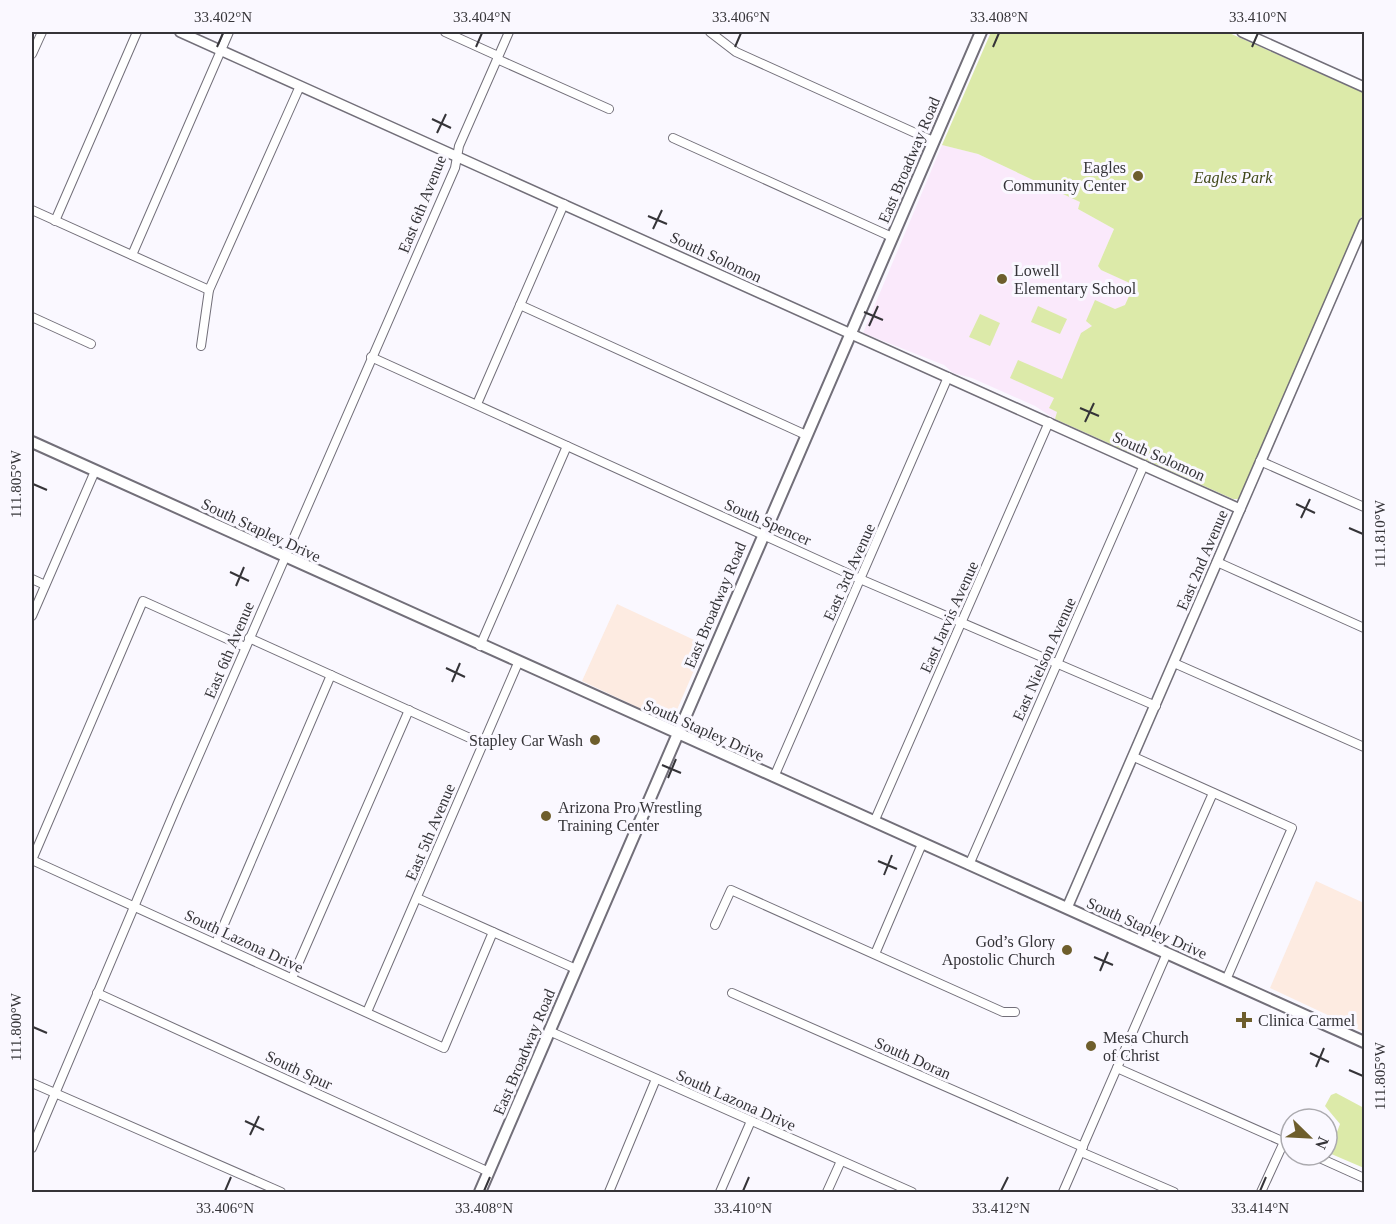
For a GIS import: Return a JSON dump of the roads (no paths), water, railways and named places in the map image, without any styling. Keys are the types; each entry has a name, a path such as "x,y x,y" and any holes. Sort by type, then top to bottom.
{"main road":[{"name":"East Broadway Road","path":"480,1192 981,32"},
{"name":"South Stapley Drive","path":"32,442 480,646 1365,1042"}],"street":[{"path":"32,54 42,32"},
{"path":"55,221 137,32"},
{"name":"South Solomon","path":"180,32 1239,509"},
{"path":"132,255 229,32"},
{"path":"445,32 609,109"},
{"name":"East 6th Avenue","path":"32,1148 245,647 455,168 457,156 509,32"},
{"path":"710,32 736,52 933,141"},
{"path":"1242,32 1365,87"},
{"path":"201,346 209,290 300,86"},
{"path":"673,138 892,237"},
{"path":"477,404 564,204"},
{"path":"32,210 209,290"},
{"name":"East 2nd Avenue","path":"1067,908 1365,223"},
{"path":"520,305 806,435"},
{"path":"32,317 91,344"},
{"name":"South Spencer","path":"371,357 860,579 1156,706"},
{"name":"East 3rd Avenue","path":"774,777 948,377"},
{"name":"East Jarvis Avenue","path":"874,822 1048,422"},
{"path":"480,646 567,446"},
{"path":"1260,461 1365,507"},
{"name":"East Nielson Avenue","path":"969,865 1143,465"},
{"path":"32,616 96,471"},
{"path":"1217,562 1365,627"},
{"path":"32,579 45,585"},
{"path":"32,860 143,601 245,647"},
{"path":"249,638 483,744"},
{"name":"East 5th Avenue","path":"367,1012 519,663"},
{"path":"1174,663 1365,747"},
{"path":"216,943 332,675"},
{"path":"292,978 409,710"},
{"path":"1134,757 1292,828 1226,980"},
{"path":"1146,944 1213,793"},
{"path":"875,954 922,844"},
{"name":"South Lazona Drive","path":"32,860 444,1048 493,932"},
{"path":"715,925 731,890 1003,1012 1015,1012"},
{"path":"417,898 576,969"},
{"path":"1064,1192 1167,953"},
{"name":"South Spur","path":"97,993 489,1172"},
{"name":"South Doran","path":"732,993 1174,1192"},
{"name":"South Lazona Drive","path":"549,1031 912,1192"},
{"path":"1117,1068 1279,1140"},
{"path":"609,1192 656,1079"},
{"path":"32,1083 281,1192"},
{"path":"720,1192 751,1121"},
{"path":"1261,1192 1279,1159"},
{"path":"827,1192 840,1161"},
{"path":"1339,1166 1365,1178"}],"place":[{"name":"Eagles Community Center","path":"1138,176"},
{"name":"Lowell Elementary School","path":"1002,279"},
{"name":"Stapley Car Wash","path":"595,740"},
{"name":"Arizona Pro Wrestling Training Center","path":"546,816"},
{"name":"God’s Glory Apostolic Church","path":"1067,950"},
{"name":"Clinica Carmel","path":"1244,1020"},
{"name":"Mesa Church of Christ","path":"1091,1046"}],"park label":[{"name":"Eagles Park","path":"1233,177"}]}
